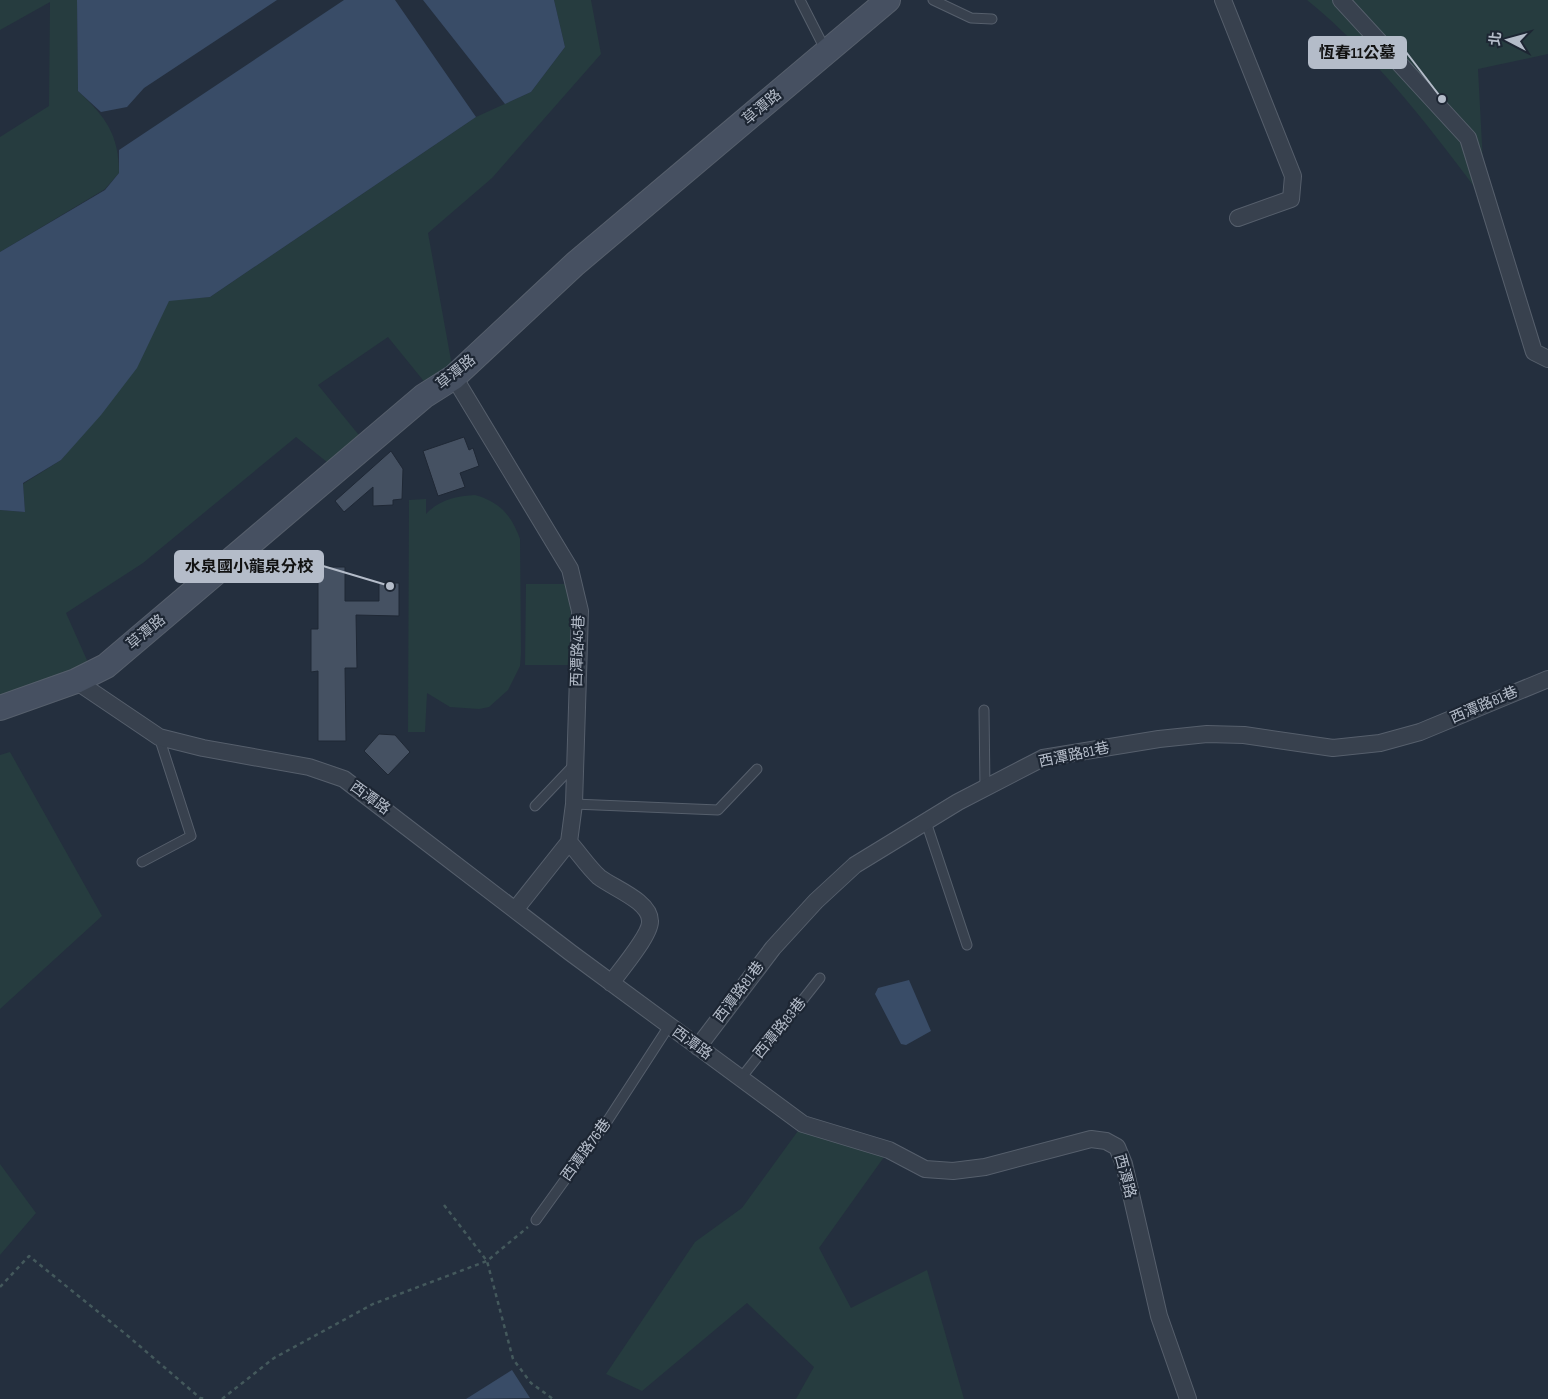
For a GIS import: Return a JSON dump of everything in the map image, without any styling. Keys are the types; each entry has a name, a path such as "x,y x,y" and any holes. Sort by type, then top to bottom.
{"street":[{"name":"草潭路","path":"0,708 76,681 106,666 424,396 454,377 575,264 888,0"},
{"path":"1223,0 1293,176 1291,198 1238,218"},
{"path":"1341,0 1468,138 1534,352 1548,359"},
{"name":"西潭路45巷","path":"454,377 570,569 580,611 574,804 569,842"},
{"name":"西潭路81巷","path":"698,1048 762,962 816,901 856,865 985,788 1043,758 1159,739 1207,734 1244,735 1333,748 1380,743 1420,732 1548,679"},
{"name":"西潭路","path":"76,681 160,737 203,748 309,767 344,779 698,1048 803,1124 888,1150 925,1168 953,1172 985,1167 1091,1139 1106,1141 1117,1147 1124,1164 1159,1316 1188,1399"},
{"path":"515,910 569,842 599,876 641,904 648,912 651,922 647,932 612,983"}],"lane":[{"path":"800,0 827,52"},
{"path":"933,0 971,18 992,19"},
{"path":"984,710 985,788"},
{"path":"142,862 191,836 160,737"},
{"path":"535,806 575,765"},
{"path":"574,804 718,810 757,769"},
{"path":"926,822 967,946"},
{"name":"西潭路83巷","path":"741,1078 820,978"},
{"name":"西潭路76巷","path":"536,1220 608,1120 669,1026"}],"path":[{"path":"444,1205 487,1261 514,1359 531,1382 553,1399"},
{"path":"222,1399 274,1358 373,1304 487,1261 536,1220"},
{"path":"0,1288 30,1256 200,1398 207,1399"}],"green space":[{"path":"0,0 77,0 78,91 96,109 109,127 117,148 119,173 105,189 0,252 0,137 49,106 50,2 0,30"},
{"path":"554,0 591,0 601,54 492,178 428,233 454,377 431,390 388,337 318,385 367,445 338,471 296,437 143,563 66,613 94,676 0,708 0,510 25,512 23,484 61,460 136,368 169,300 210,297 476,117 531,92 565,47"},
{"path":"1307,0 1548,0 1548,54 1478,69 1485,201 1424,121 1380,70 1357,45"},
{"path":"475,495 484,498 504,511 513,523 520,539 520,666 508,690 489,707 479,709 450,707 427,693 425,732 408,732 409,500 426,499 426,514 442,502 461,496"},
{"path":"526,584 571,584 570,665 525,665"},
{"path":"10,752 102,916 0,1009 0,755"},
{"path":"803,1124 889,1150 819,1248 851,1308 927,1270 964,1399 796,1399 814,1367 747,1303 642,1391 606,1374 695,1242 742,1208"},
{"path":"0,1164 36,1213 0,1255"}],"water":[{"path":"77,0 277,0 144,88 127,107 101,112 78,91"},
{"path":"344,0 395,0 476,117 210,297 169,301 137,368 101,415 61,460 23,483 25,512 0,510 0,252 105,190 119,173 119,150"},
{"path":"423,0 554,0 565,47 531,92 505,104"},
{"path":"909,980 931,1031 906,1045 901,1044 875,994 878,988"},
{"path":"512,1370 530,1398 466,1399"}],"building":[{"path":"464,437 469,450 473,448 479,466 460,473 465,487 438,496 423,451"},
{"path":"391,451 403,469 402,499 393,500 393,505 373,506 373,487 344,512 335,501"},
{"path":"318,567 345,567 345,601 379,601 379,583 399,583 399,616 356,615 357,668 345,668 346,741 318,741 318,671 311,672 311,629 318,629"},
{"path":"379,734 395,735 410,752 388,775 364,751"}],"place":[{"name":"恆春11公墓","path":"1442,99"},
{"name":"水泉國小龍泉分校","path":"390,586"}]}
